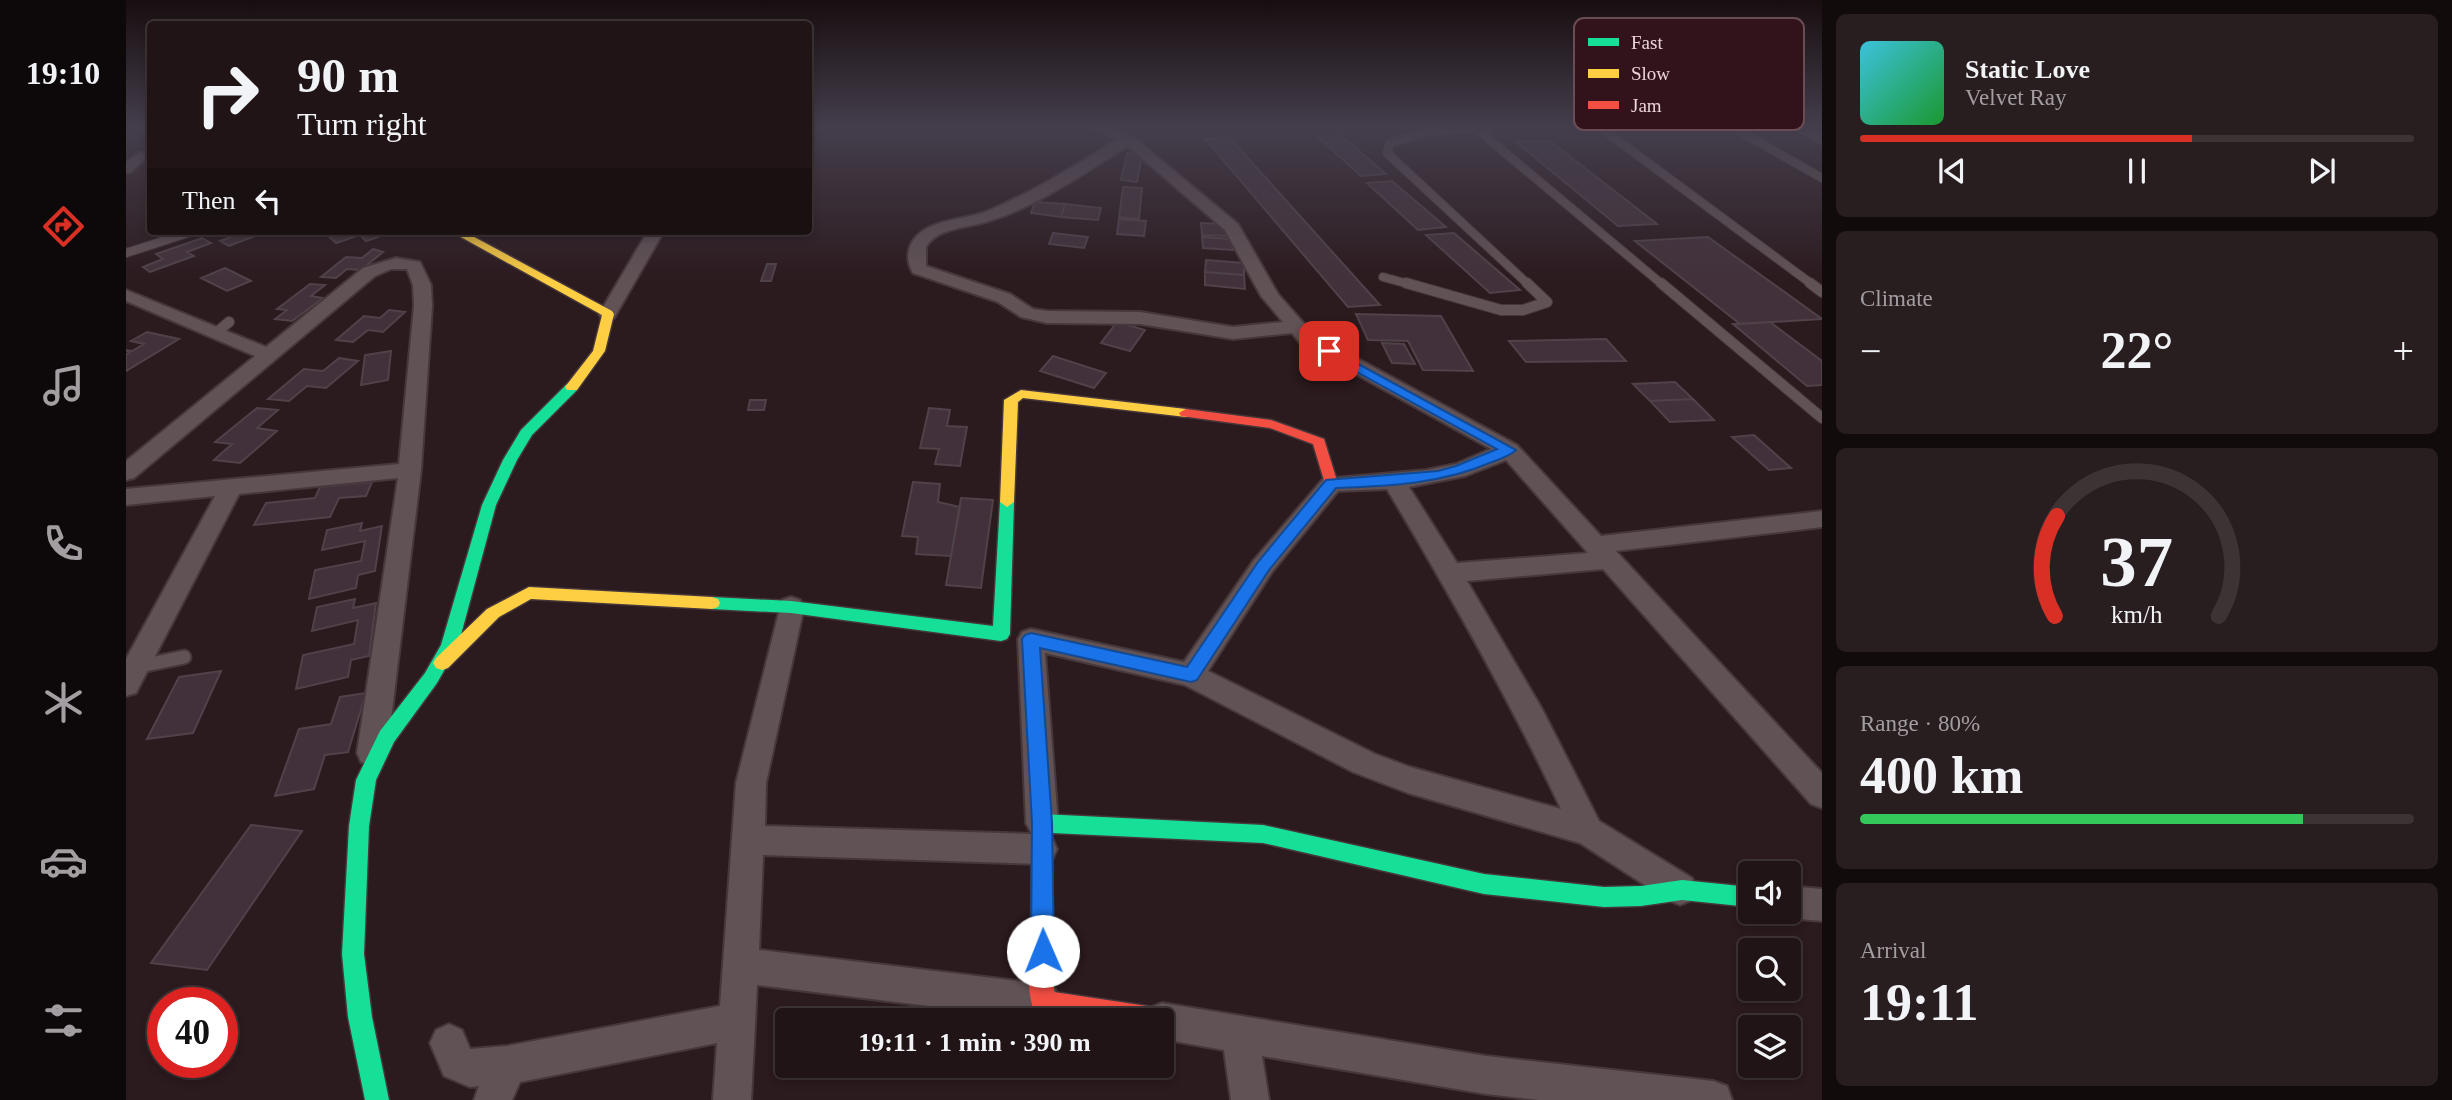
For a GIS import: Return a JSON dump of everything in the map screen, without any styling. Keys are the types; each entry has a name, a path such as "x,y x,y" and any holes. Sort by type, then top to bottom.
{"street":[{"path":"1060,179 1016,205 981,220 937,230 924,237 919,243 916,255 919,270 1004,298 1027,313 1047,317 1140,318 1233,333 1293,327"},
{"path":"1173,179 1232,227 1270,296 1293,327 1307,339 1508,450 1822,794"},
{"path":"463,235 516,260 560,287 599,306 608,314"},
{"path":"442,663 455,631 487,513 503,471 524,435 588,371 600,349 608,314 654,235"},
{"path":"126,473 369,272 390,264 405,263 414,266 422,285 424,306 410,470 359,826 353,934 363,1041 377,1100"},
{"path":"126,295 222,328 269,355"},
{"path":"1001,634 1012,400 1015,396 1029,394 1109,406 1198,414 1303,433 1319,442 1332,484"},
{"path":"1191,675 1263,566 1332,484 1394,481 1460,470 1508,450"},
{"path":"126,497 410,470"},
{"path":"1394,481 1450,573 1532,718 1588,831"},
{"path":"131,676 232,486"},
{"path":"1450,573 1603,553 1822,519"},
{"path":"369,771 391,731 442,663 496,608 513,597 529,593 791,607 1031,639 1191,675 1386,772 1588,831 1682,890"},
{"path":"732,1100 751,783 791,607"},
{"path":"1031,639 1042,836 1042,1002"},
{"path":"748,840 1263,834 1474,882 1604,897 1641,896 1682,890 1738,896"},
{"path":"1801,903 1822,905"},
{"path":"740,965 1082,1008"},
{"path":"449,1043 457,1063 470,1068 507,1065 737,1021"},
{"path":"1174,1022 1486,1075 1713,1100"},
{"path":"1240,1032 1251,1100"},
{"path":"493,1100 507,1065"}],"lane":[{"path":"1384,277 1501,310 1523,310 1547,302 1415,179"},
{"path":"1537,179 1822,418"},
{"path":"1670,179 1822,292"},
{"path":"126,253 182,235"},
{"path":"131,676 184,657"}],"building":[{"path":"1239,179 1267,179 1380,305 1348,307"},
{"path":"1561,179 1599,179 1657,224 1618,226"},
{"path":"1392,181 1446,227 1418,230 1367,183"},
{"path":"1123,187 1142,188 1139,219 1119,217"},
{"path":"1035,202 1065,204 1061,217 1031,213"},
{"path":"1065,204 1101,208 1098,220 1061,217"},
{"path":"1119,219 1146,221 1144,236 1117,234"},
{"path":"1201,223 1225,224 1228,236 1202,235"},
{"path":"1053,233 1088,237 1084,248 1049,244"},
{"path":"1454,233 1520,290 1490,293 1426,235"},
{"path":"236,235 258,235 229,246 220,241"},
{"path":"327,235 360,235 336,243"},
{"path":"360,235 378,237 366,241"},
{"path":"1202,237 1232,239 1233,250 1203,248"},
{"path":"1708,237 1822,319 1740,324 1635,241"},
{"path":"202,238 211,243 187,252 194,256 150,272 143,267 163,259 156,254"},
{"path":"373,249 383,252 361,270 347,269 336,278 321,277 346,257 362,258"},
{"path":"1206,260 1244,263 1244,275 1205,272"},
{"path":"767,264 776,264 771,281 761,281"},
{"path":"225,268 251,281 227,291 201,278"},
{"path":"1205,272 1244,275 1245,289 1205,285"},
{"path":"310,284 325,285 311,296 323,298 292,321 275,319 287,310 277,309"},
{"path":"389,310 405,312 383,332 368,330 353,342 336,340 364,316 380,318"},
{"path":"1356,314 1441,316 1473,371 1423,370 1408,341 1368,340"},
{"path":"1117,322 1145,330 1130,351 1101,343"},
{"path":"1770,322 1822,361 1822,385 1807,386 1733,324"},
{"path":"147,332 179,339 126,371 126,354 129,353 126,350 132,351 144,344 131,341"},
{"path":"1606,339 1626,361 1526,362 1509,341"},
{"path":"1382,343 1404,344 1415,364 1392,363"},
{"path":"391,351 388,380 361,385 365,355"},
{"path":"1053,356 1106,373 1094,388 1040,371"},
{"path":"339,358 358,361 326,388 307,386 289,401 268,399 304,369 323,371"},
{"path":"1675,382 1693,399 1650,401 1633,384"},
{"path":"1693,399 1714,420 1670,422 1650,401"},
{"path":"750,400 766,400 764,410 748,410"},
{"path":"257,408 278,410 257,428 277,431 240,463 214,460 232,444 215,442"},
{"path":"929,408 950,410 947,426 967,427 960,466 935,464 939,449 920,448"},
{"path":"1754,435 1791,468 1769,470 1732,437"},
{"path":"372,482 366,496 339,498 330,517 254,525 266,503 315,498 320,487"},
{"path":"913,482 940,484 938,502 960,507 951,556 916,554 918,537 902,536"},
{"path":"961,498 993,500 981,588 946,585"},
{"path":"362,523 360,531 382,526 375,571 358,575 356,588 309,599 315,570 361,561 365,541 322,550 327,530"},
{"path":"355,599 353,608 376,603 369,656 351,660 348,677 296,689 303,655 354,644 358,620 312,631 317,607"},
{"path":"221,671 193,733 147,739 179,677"},
{"path":"366,693 348,752 325,755 314,789 275,796 299,729 331,724 340,697"},
{"path":"251,825 302,831 207,970 151,963"}],"traffic: fast":[{"path":"377,1100 360,1017 353,954 359,826 366,780 387,737 431,678 449,646 489,505 510,460 526,433 572,387"},
{"path":"712,603 791,607 1001,634 1007,502"},
{"path":"1042,951 1042,823 1263,834 1484,884 1604,897 1641,896 1682,890 1738,896"}],"traffic: slow":[{"path":"462,235 608,314 599,351 572,387"},
{"path":"1007,502 1011,400 1021,394 1186,413"},
{"path":"442,663 493,613 529,593 712,603"}],"traffic: jam":[{"path":"1186,413 1271,424 1319,442 1331,484"},
{"path":"1042,951 1042,1002 1081,1008"}],"route":[{"path":"1043,951 1042,823 1031,639 1191,675 1263,566 1332,484 1394,481 1438,475 1460,470 1508,450 1329,351"}]}
